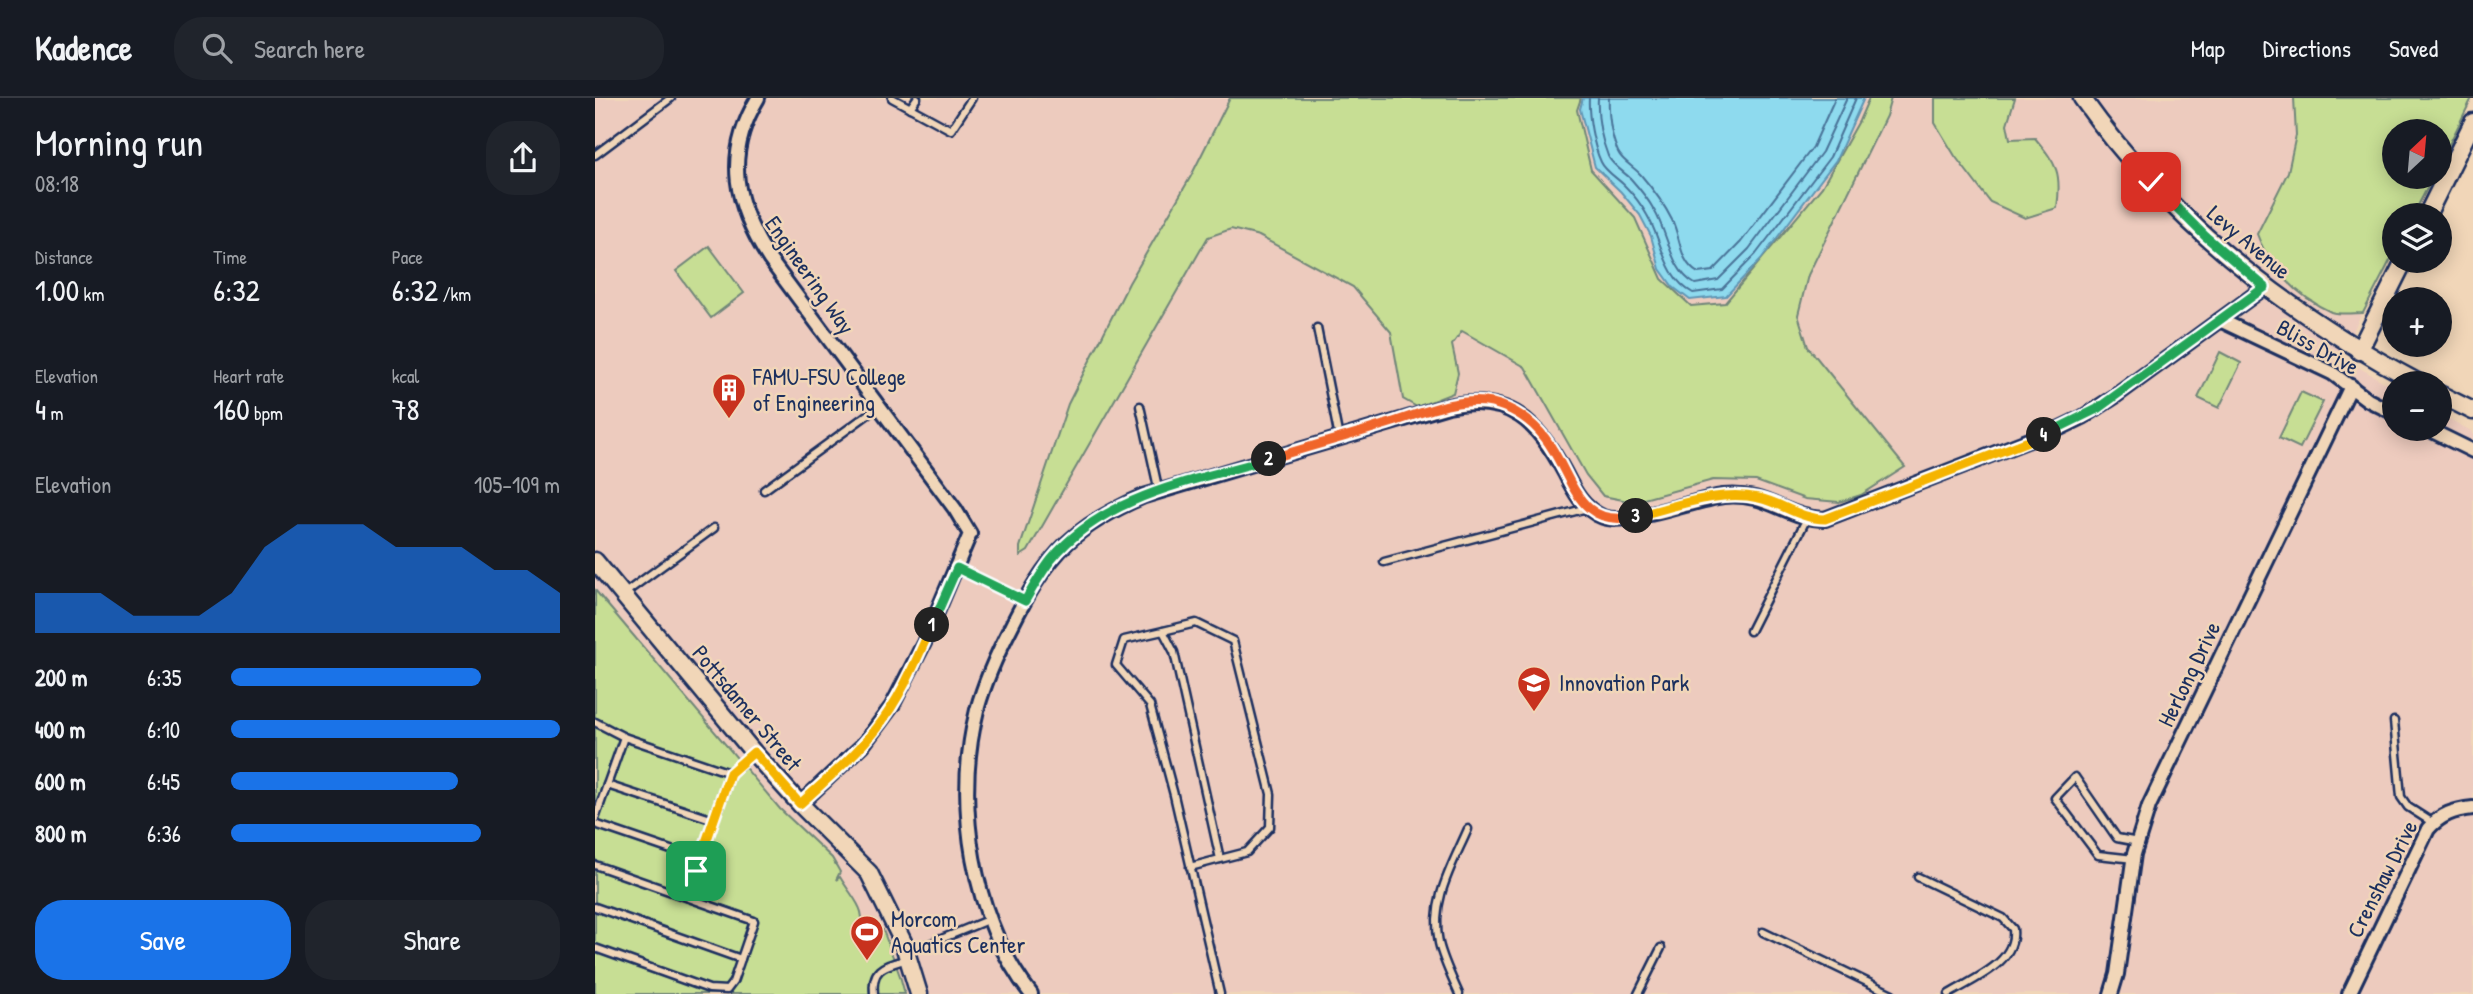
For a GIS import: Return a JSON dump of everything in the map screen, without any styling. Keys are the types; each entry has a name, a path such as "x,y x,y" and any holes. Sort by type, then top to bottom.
{"street":[{"name":"Engineering Way","path":"758,98 740,138 737,155 740,202 757,240 955,509 970,534 924,643 892,706 863,745 800,804"},
{"name":"Levy Avenue","path":"2082,98 2122,150 2176,209 2265,287 2359,351 2397,371"},
{"path":"2434,203 2469,142 2473,122"},
{"path":"2359,351 2398,273"},
{"path":"1031,994 1015,971 977,884 967,808 971,744 983,691 1025,601 1052,559 1086,527 1123,505 1448,406 1480,401 1509,408 1535,426 1587,508 1604,518 1615,520 1712,498 1738,495 1761,498 1807,518 1833,518 2070,424 2114,397 2265,287"},
{"name":"Bliss Drive","path":"2220,320 2332,373 2382,407"},
{"name":"Herlong Drive","path":"2111,994 2117,974 2134,859 2149,806 2351,386"},
{"path":"2452,400 2473,411"},
{"path":"2452,441 2473,451"},
{"name":"Pottsdamer Street","path":"595,561 754,752 800,804 869,873 908,954 919,994"},
{"name":"Crenshaw Drive","path":"2349,994 2433,822 2454,810 2473,808"}],"lane":[{"path":"595,155 671,98"},
{"path":"892,98 951,130 972,98"},
{"path":"910,108 917,98"},
{"path":"1317,328 1339,438"},
{"path":"1140,406 1159,492"},
{"path":"764,490 878,407"},
{"path":"1384,562 1587,508"},
{"path":"1750,631 1807,518"},
{"path":"623,594 713,527"},
{"path":"957,568 1025,601"},
{"path":"1190,867 1247,852 1270,827 1271,793 1233,641 1196,623 1124,640 1116,665 1150,705 1220,994"},
{"path":"1163,631 1174,652 1220,859"},
{"path":"2395,721 2401,797 2408,807 2433,822"},
{"path":"595,722 624,737 730,773"},
{"path":"624,737 595,819 700,860"},
{"path":"687,897 730,773 754,752"},
{"path":"2134,859 2098,855 2055,798 2075,777 2117,838 2138,842"},
{"path":"607,785 714,820"},
{"path":"1459,994 1439,944 1437,912 1442,888 1468,829"},
{"path":"595,865 754,921 733,982 727,990 719,991 595,948"},
{"path":"1918,877 2003,918 2013,929 2011,945 2001,962 1949,994"},
{"path":"595,907 741,959"},
{"path":"874,994 873,982 881,967 991,919"},
{"path":"1763,932 1892,994"},
{"path":"1638,994 1661,948"}],"shaded area":[{"name":"Innovation Park","path":"595,98 2462,98 2447,119 2382,119 2382,189 2394,189 2394,203 2382,203 2382,270 2341,357 2382,381 2382,441 2452,441 2452,421 2473,432 2473,994 595,994"}],"green space":[{"path":"1230,98 1581,98 1577,110 1591,170 1635,218 1662,279 1691,306 1725,303 1822,187 1869,98 1891,98 1886,116 1808,275 1798,315 1808,347 1905,467 1861,495 1839,502 1805,499 1756,481 1713,480 1633,502 1603,496 1586,475 1525,367 1462,331 1452,345 1458,373 1453,393 1417,407 1403,399 1391,332 1353,287 1259,236 1231,229 1208,237 1028,551 1020,556 1020,547 1068,404 1129,283 1191,176"},
{"path":"1935,98 2015,98 2007,124 2010,139 2035,138 2048,155 2058,177 2057,208 2025,218 1990,202 1955,156 1935,123"},
{"path":"2294,98 2472,98 2452,139 2452,119 2382,119 2382,189 2427,189 2419,203 2382,203 2384,273 2363,313 2331,312 2307,298 2277,269 2257,234 2288,172 2296,135"},
{"path":"709,246 744,293 711,318 676,271"},
{"path":"2220,352 2241,363 2219,408 2198,398"},
{"path":"2301,392 2323,402 2300,448 2279,438"},
{"path":"595,590 780,809 832,858 840,872 836,880 840,877 859,906 862,920 859,940 883,930 905,994 595,994"}],"water":[{"path":"1583,98 1864,98 1836,160 1761,259 1726,296 1690,300 1673,287 1660,269 1651,236 1640,215 1595,167 1580,109"}],"place":[{"name":"FAMU-FSU College of Engineering","path":"729,420"},
{"name":"Innovation Park","path":"1534,713"},
{"name":"Morcom Aquatics Center","path":"867,962"}],"route":[{"path":"696,871 730,773 754,752 800,804 868,739 904,686 957,568 1025,601 1052,559 1068,542 1104,515 1144,496 1448,406 1480,401 1509,408 1535,426 1553,451 1580,500 1587,508 1604,518 1624,519 1712,498 1738,495 1761,498 1807,518 1825,519 2070,424 2097,409 2265,287 2205,236 2151,182"}]}
